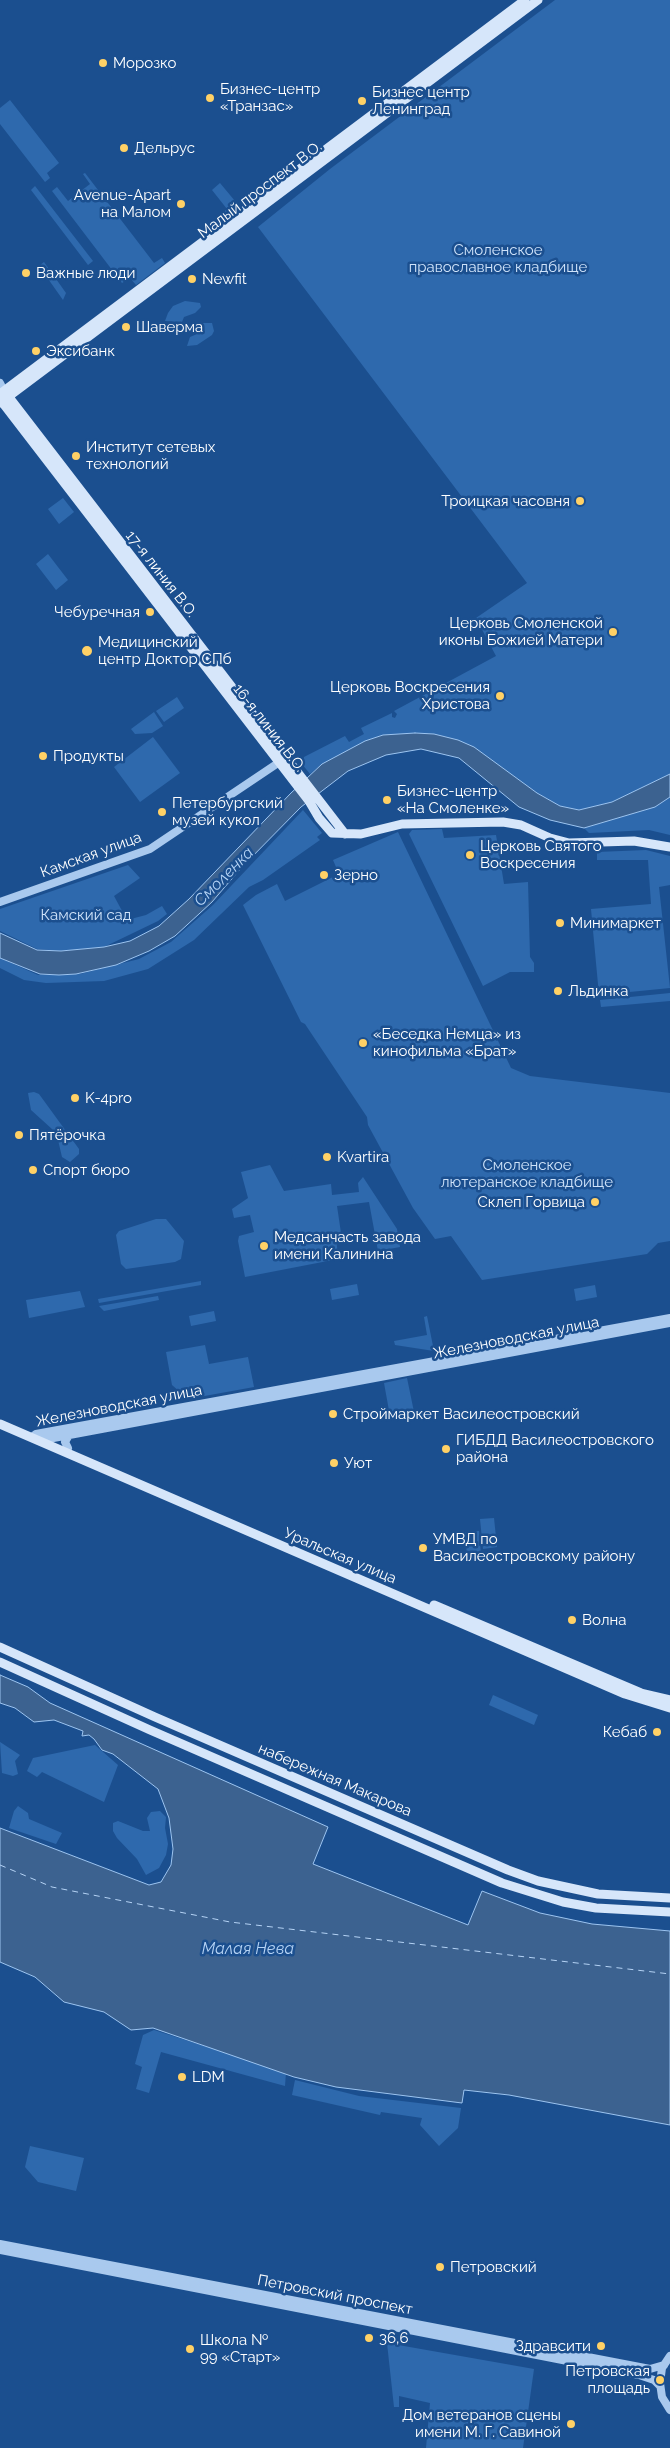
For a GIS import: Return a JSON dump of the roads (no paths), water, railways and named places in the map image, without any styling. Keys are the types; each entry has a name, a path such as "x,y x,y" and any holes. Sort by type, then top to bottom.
{"main road":[{"name":"Малый проспект В.О.","path":"2,396 525,0"},
{"name":"Малый проспект В.О.","path":"2,396 538,0"},
{"name":"16-я линия В.О.","path":"2,396 282,760 345,834 361,834 402,824 503,822 521,825 550,838 569,843 634,841 670,847"},
{"name":"Уральская улица","path":"0,1418 34,1436 48,1439 641,1693 670,1700"},
{"name":"Уральская улица","path":"0,1424 34,1436 624,1694 670,1708"},
{"name":"набережная Макарова","path":"0,1647 155,1718 508,1870 538,1881 598,1894 670,1898"},
{"name":"набережная Макарова","path":"0,1662 150,1730 502,1883 563,1902 596,1908 670,1912"}],"street":[{"name":"Камская улица","path":"0,902 150,849 282,760"},
{"name":"Железноводская улица","path":"34,1436 670,1318"},
{"name":"Железноводская улица","path":"48,1439 670,1323"},
{"path":"68,1448 65,1442 69,1435"},
{"name":"Петровский проспект","path":"0,2244 650,2370 664,2365"},
{"name":"Петровский проспект","path":"0,2250 648,2377 660,2386"},
{"path":"670,2356 664,2365 660,2386 664,2400 670,2410"}],"water":[{"name":"Смоленка","path":"434,734 458,740 474,747 537,793 560,806 579,810 612,802 670,774 670,797 655,807 584,828 550,820 519,807 459,758 421,749 386,755 348,771 301,807 242,867 212,902 175,936 149,951 116,965 76,974 59,975 40,974 0,958 0,933 37,950 61,951 104,947 130,941 159,926 189,899 291,793 322,764 365,741 383,735"},
{"name":"Малая Нева","path":"0,1675 28,1687 50,1703 328,1827 313,1864 468,1925 482,1891 540,1913 592,1924 670,1931 670,2125 509,2095 464,2090 462,2103 336,2087 294,2077 153,2028 131,2030 104,2012 64,2002 35,1977 0,1962 0,1828 149,1885 161,1882 171,1865 173,1849 169,1818 158,1789 113,1754 102,1750 89,1735 82,1736 83,1731 54,1720 34,1722 15,1708 0,1703"}],"place":[{"name":"Морозко","path":"103,63"},
{"name":"Бизнес-центр «Транзас»","path":"210,98"},
{"name":"Бизнес центр Ленинград","path":"362,101"},
{"name":"Дельрус","path":"124,148"},
{"name":"Аvenue-Apart на Малом","path":"181,204"},
{"name":"Важные люди","path":"26,273"},
{"name":"Newfit","path":"192,279"},
{"name":"Шаверма","path":"126,327"},
{"name":"Эксибанк","path":"36,351"},
{"name":"Институт сетевых технологий","path":"76,456"},
{"name":"Троицкая часовня","path":"580,501"},
{"name":"Чебуречная","path":"150,612"},
{"name":"Церковь Смоленской иконы Божией Матери","path":"613,632"},
{"name":"Медицинский центр Доктор СПб","path":"87,651"},
{"name":"Церковь Воскресения Христова","path":"500,696"},
{"name":"Продукты","path":"43,756"},
{"name":"Бизнес-центр «На Смоленке»","path":"387,800"},
{"name":"Петербургский музей кукол","path":"162,812"},
{"name":"Церковь Святого Воскресения","path":"470,855"},
{"name":"Зерно","path":"324,875"},
{"name":"Минимаркет","path":"560,923"},
{"name":"Льдинка","path":"558,991"},
{"name":"«Беседка Немца» из кинофильма «Брат»","path":"363,1043"},
{"name":"K-4pro","path":"75,1098"},
{"name":"Пятёрочка","path":"19,1135"},
{"name":"Kvartira","path":"327,1157"},
{"name":"Спорт бюро","path":"33,1170"},
{"name":"Склеп Горвица","path":"595,1202"},
{"name":"Медсанчасть завода имени Калинина","path":"264,1246"},
{"name":"Строймаркет Василеостровский","path":"333,1414"},
{"name":"ГИБДД Василеостровского района","path":"446,1449"},
{"name":"Уют","path":"334,1463"},
{"name":"УМВД по Василеостровскому району","path":"423,1548"},
{"name":"Волна","path":"572,1620"},
{"name":"Кебаб","path":"657,1732"},
{"name":"LDM","path":"182,2077"},
{"name":"Петровский","path":"440,2267"},
{"name":"36,6","path":"369,2338"},
{"name":"Здравсити","path":"601,2346"},
{"name":"Школа № 99 «Старт»","path":"190,2349"},
{"name":"Петровская площадь","path":"660,2380"},
{"name":"Дом ветеранов сцены имени М. Г. Савиной","path":"571,2424"}],"park label":[{"name":"Смоленское православное кладбище","path":"498,258"},
{"name":"Камский сад","path":"86,915"},
{"name":"Смоленское лютеранское кладбище","path":"527,1174"}]}
